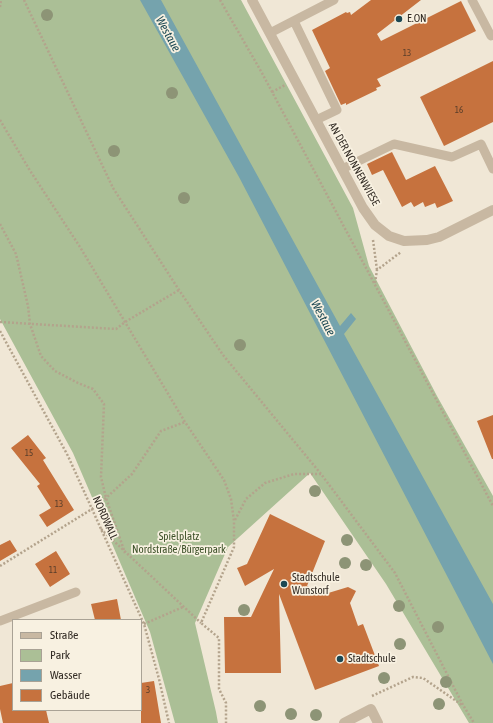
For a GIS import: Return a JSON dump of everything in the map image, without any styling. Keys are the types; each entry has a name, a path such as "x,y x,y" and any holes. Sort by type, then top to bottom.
{"street":[{"name":"AN DER NONNENWIESE","path":"252,0 342,169 374,225 389,236 404,241 427,240 439,237 493,210"},
{"path":"344,723 371,709 378,723"}],"lane":[{"path":"270,33 334,0"},
{"path":"472,0 490,36"},
{"path":"294,21 337,110 316,120"},
{"path":"342,169 394,144 452,157 481,144 493,169"},
{"path":"0,621 76,592"}],"path":[{"path":"0,7 2,0"},
{"path":"24,0 113,188 179,290 223,354 321,474 395,573 463,705 474,723"},
{"path":"220,0 272,92 493,506"},
{"path":"272,92 282,86"},
{"path":"0,120 29,169 80,247 186,422 224,480 231,499 234,521 234,547 201,623"},
{"path":"0,224 16,254 28,306 30,324 41,356 55,371 78,384 93,389 104,404 101,477 106,498 126,553"},
{"path":"375,284 377,270 402,251 404,241"},
{"path":"0,322 116,329 125,322 179,290"},
{"name":"NORDWALL","path":"0,331 68,456 142,619"},
{"path":"0,566 92,509 132,474 161,431 186,422"},
{"path":"234,521 246,499 266,483 294,474 321,474"},
{"path":"100,528 218,638 219,689 226,703 226,723"},
{"path":"144,624 183,607"},
{"name":"NORDWALL","path":"142,620 169,723"},
{"path":"371,709 365,699 413,677 423,678 463,705"}],"green space":[{"name":"Spielplatz Nordstraße/Bürgerpark","path":"0,0 241,0 353,208 369,266 437,396 493,496 493,723 469,723 386,584 310,473 228,547 195,623 218,723 175,723 150,632 73,453 0,319"}],"water":[{"name":"Westaue","path":"140,0 161,0 340,326 351,313 356,319 344,334 493,604 493,664 239,177"}],"building":[{"path":"371,0 421,0 377,34 381,41 461,1 476,31 377,79 381,86 376,88 377,90 346,105 346,103 341,105 325,71 330,68 312,30 346,12 350,12 351,15"},
{"path":"493,61 493,122 444,146 420,97"},
{"path":"392,152 406,180 435,166 453,201 437,208 435,203 425,207 423,202 414,207 411,202 402,207 383,170 372,175 367,164"},
{"path":"493,415 493,459 492,459 477,421"},
{"path":"28,435 46,458 43,460 74,510 47,527 39,515 51,508 37,486 40,484 11,448"},
{"path":"270,514 325,541 307,586 325,594 348,587 356,591 350,603 358,626 363,624 379,666 315,690 279,594 281,673 225,673 224,617 251,617 274,569 245,586 237,568 247,564"},
{"path":"10,540 17,551 0,561 0,545"},
{"path":"56,551 70,574 50,587 35,564"},
{"path":"117,599 121,619 95,619 91,604"},
{"path":"154,681 161,723 141,723 142,683"},
{"path":"12,683 12,711 46,711 49,723 3,723 0,709 0,686"}],"place":[{"name":"E.ON","path":"399,19"},
{"name":"Stadtschule Wunstorf","path":"284,584"},
{"name":"Stadtschule","path":"340,659"}]}
